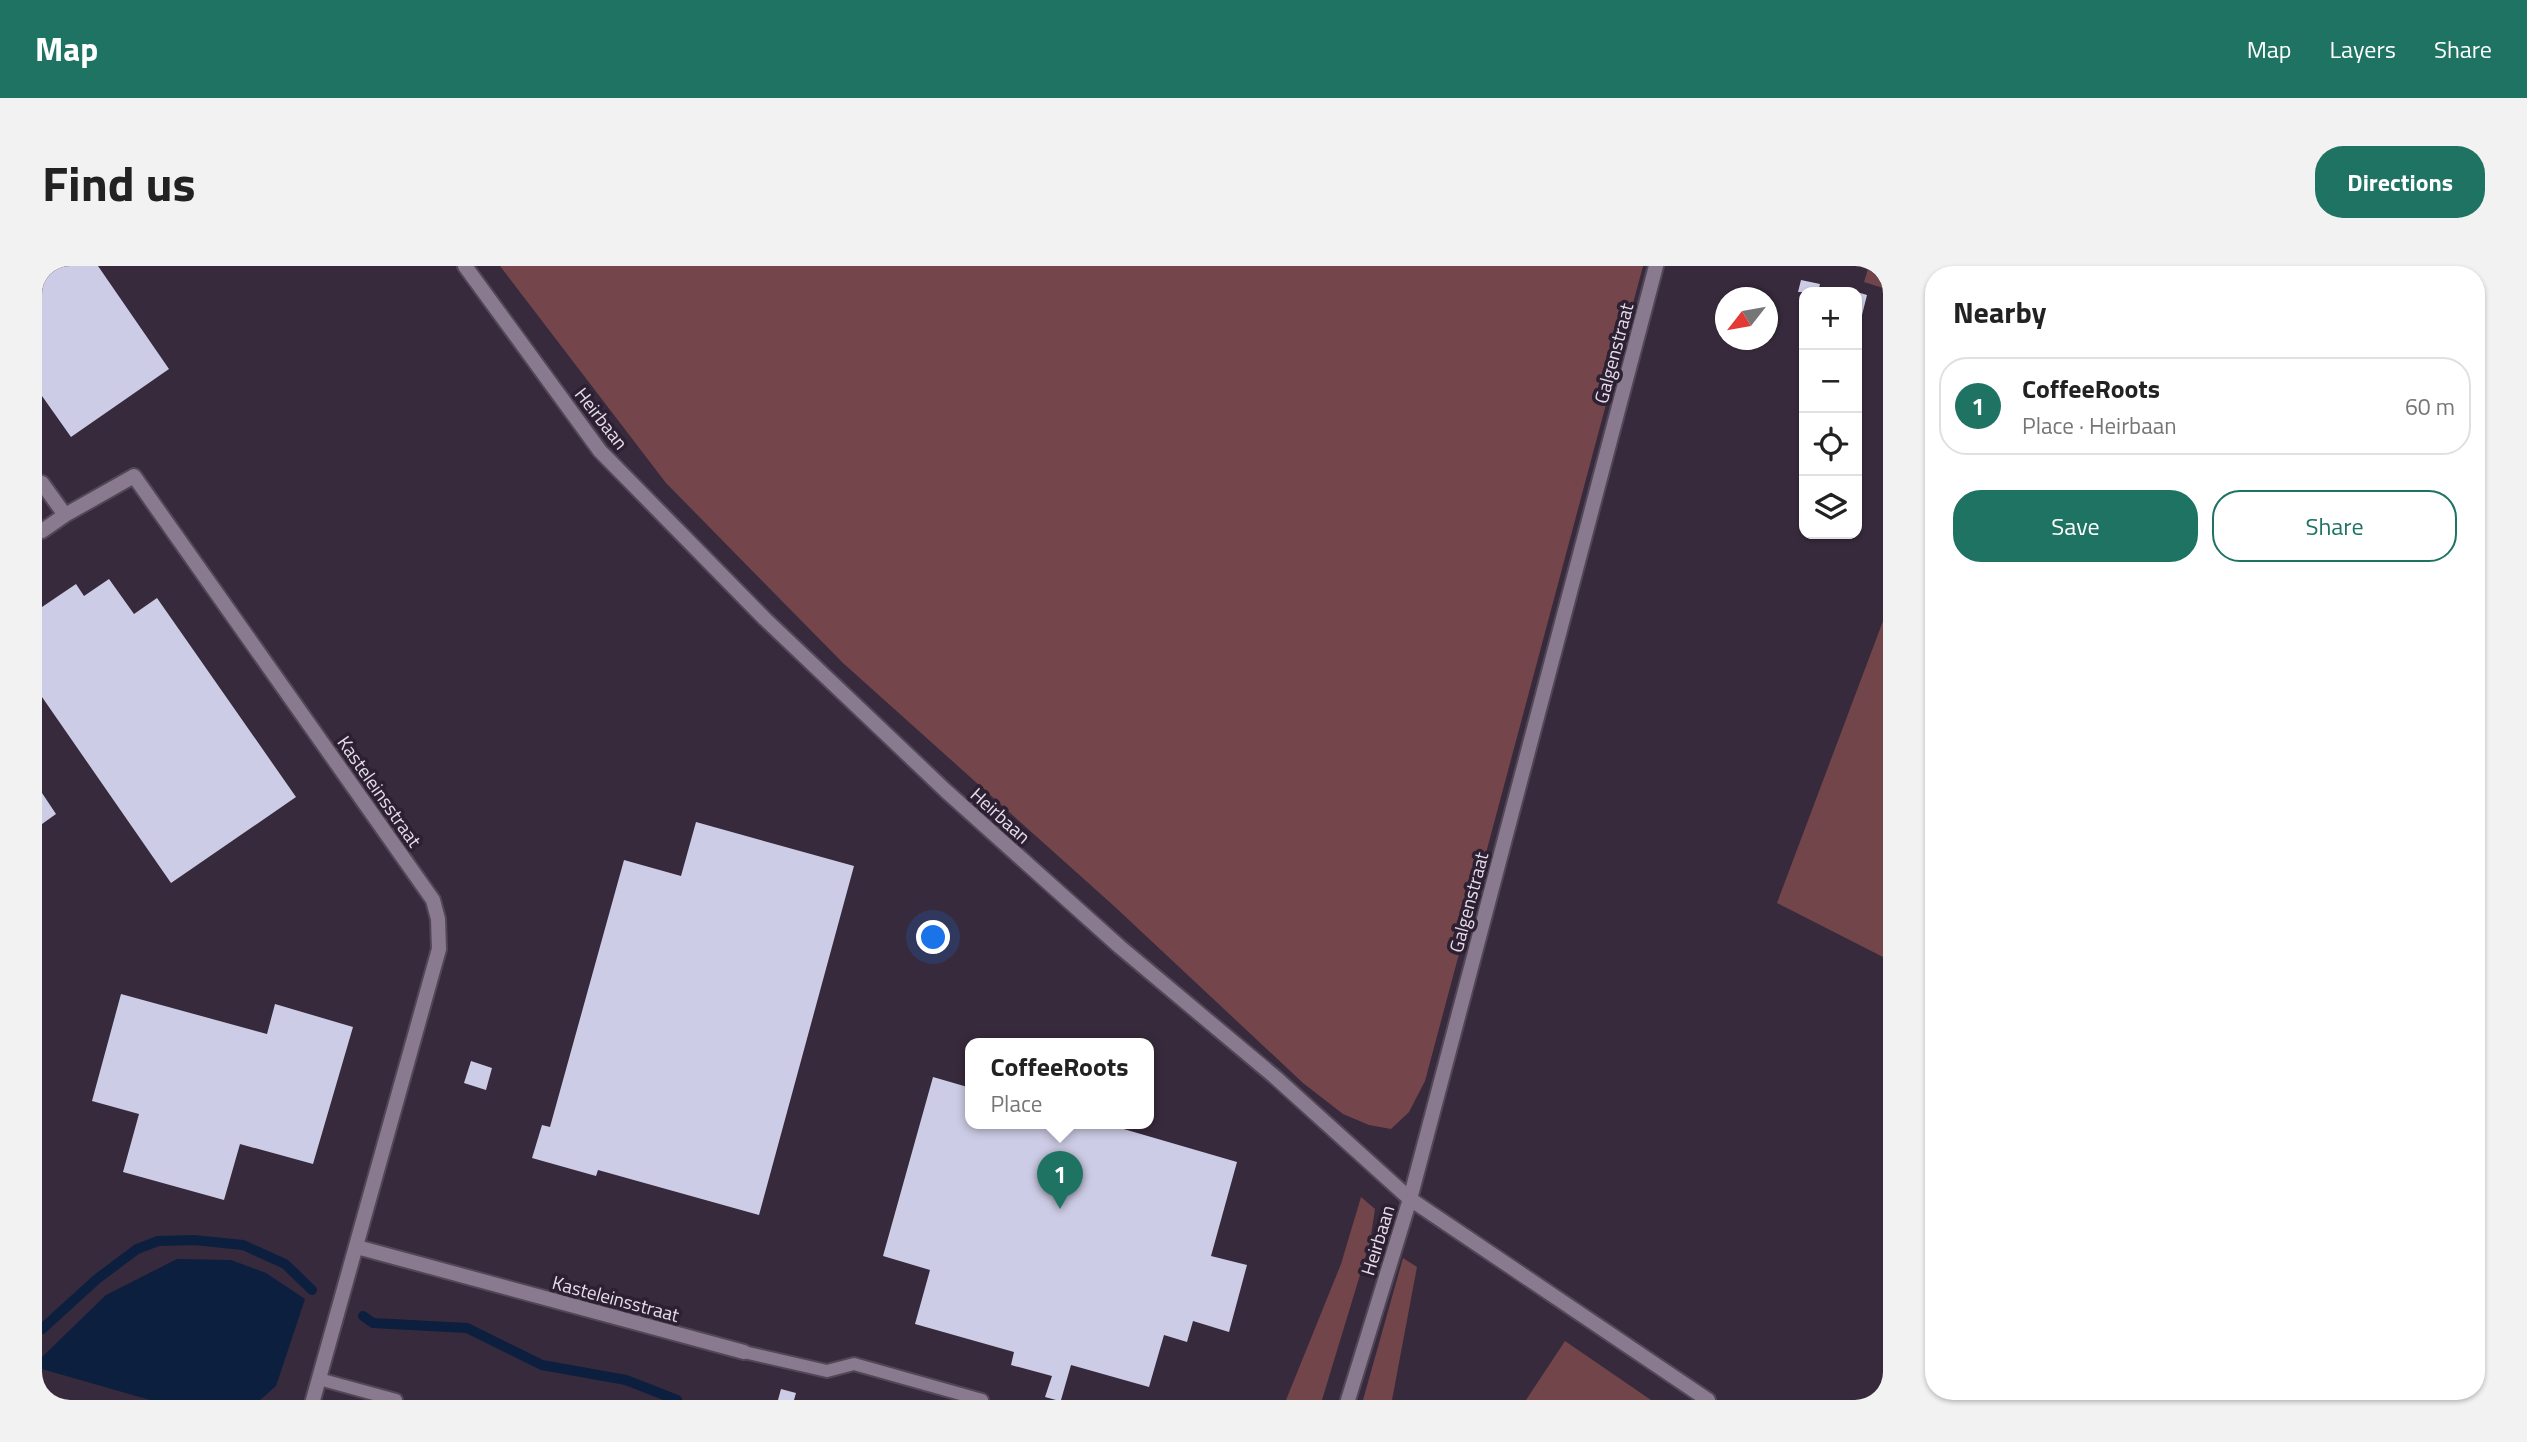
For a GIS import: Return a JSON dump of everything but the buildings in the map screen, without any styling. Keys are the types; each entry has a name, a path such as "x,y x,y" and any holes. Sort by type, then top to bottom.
{"street":[{"name":"Heirbaan","path":"465,266 600,451 765,619 946,791 1120,947 1275,1077 1410,1199 1348,1400"},
{"name":"Galgenstraat","path":"1410,1199 1656,266"},
{"name":"Kasteleinsstraat","path":"42,531 134,476 433,900 438,919 439,949 313,1400"},
{"path":"42,483 65,515"},
{"path":"1410,1199 1708,1400"},
{"name":"Kasteleinsstraat","path":"356,1247 744,1352"}],"lane":[{"path":"744,1352 827,1371 854,1364 982,1400"},
{"path":"319,1379 396,1400"}],"shaded area":[{"path":"500,266 1643,266 1425,1081 1409,1112 1391,1129 1369,1125 1343,1114 1303,1083 1114,906 843,663 666,483"},
{"path":"1869,266 1883,266 1883,288 1864,282"},
{"path":"1883,621 1883,957 1777,903"},
{"path":"1361,1197 1375,1209 1370,1242 1322,1400 1286,1400 1341,1264"},
{"path":"1403,1258 1417,1267 1392,1400 1363,1400"},
{"path":"1565,1341 1651,1400 1526,1400"}],"water":[{"path":"177,1259 231,1260 266,1273 305,1299 276,1386 260,1400 150,1400 42,1369 42,1357 106,1295"}],"waterway":[{"path":"42,1329 97,1279 137,1249 158,1241 194,1240 243,1245 285,1264 312,1290"},
{"path":"363,1316 373,1323 467,1328 542,1365 626,1380 677,1400"}],"place":[{"name":"CoffeeRoots","path":"1060,1209"}]}
